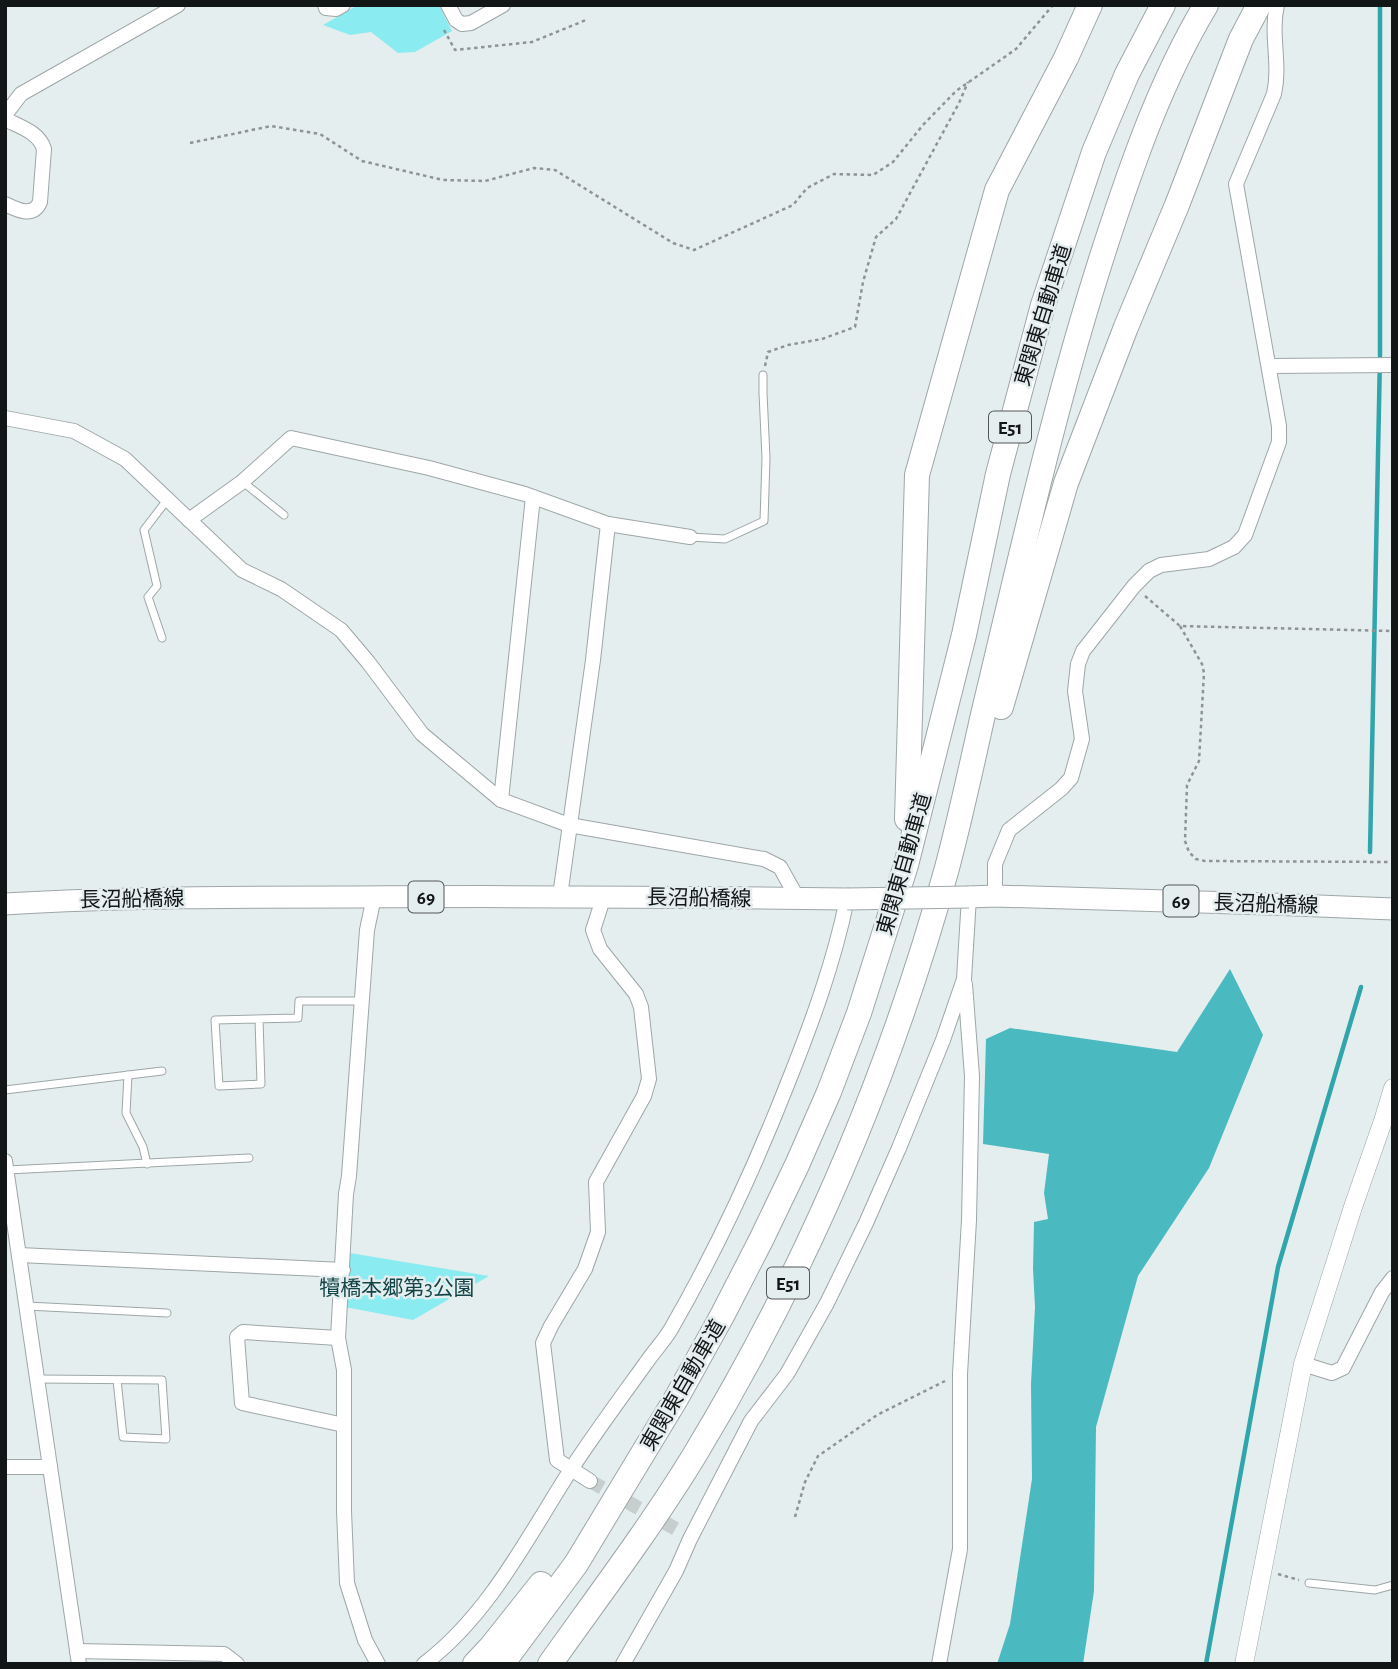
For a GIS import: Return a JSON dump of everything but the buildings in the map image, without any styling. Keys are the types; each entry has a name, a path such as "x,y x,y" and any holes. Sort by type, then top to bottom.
{"highway":[{"path":"906,866 917,475 997,190 1066,58 1090,5"},
{"name":"東関東自動車道","path":"502,1664 576,1563 677,1397 723,1314 830,1092 859,1013 906,866 964,635 998,474 1043,305 1094,152 1127,74 1163,5"},
{"name":"東関東自動車道","path":"550,1664 635,1547 694,1456 762,1338 828,1200 901,1019 948,862 1036,495 1082,318 1130,167 1163,89 1206,5"},
{"path":"948,862 976,794 1066,483 1241,38 1259,5"},
{"path":"475,1664 531,1598 601,1500 723,1314"},
{"path":"567,1664 635,1547"}],"main road":[{"name":"長沼船橋線","path":"5,904 92,899 604,896 848,900 995,896 1393,909"}],"street":[{"path":"5,204 30,212 37,208 40,202 44,149 41,141 36,135 5,117 21,94 178,5"},
{"path":"325,5 326,8 336,9 343,5"},
{"path":"448,5 456,20 462,24 471,23 503,5"},
{"path":"995,896 995,864 1009,830 1071,778 1082,739 1075,691 1078,664 1083,651 1149,571 1161,565 1209,559 1234,547 1245,535 1279,442 1269,366 1236,184 1275,94 1278,78 1274,26 1276,5"},
{"path":"1269,366 1393,365"},
{"path":"5,418 74,431 125,459 242,570 281,589 341,630 422,734 501,800 569,825 764,859 779,867 798,899"},
{"path":"189,520 242,482 291,438 429,468 533,497 608,524 690,537"},
{"path":"501,800 533,497"},
{"path":"560,896 593,660 608,524"},
{"path":"590,1481 557,1460 544,1343 551,1326 585,1269 598,1233 596,1182 644,1096 649,1079 641,1007 636,994 600,949 593,930 604,896"},
{"path":"374,897 367,930 346,1194 338,1338 344,1370 347,1583 357,1620 378,1664"},
{"path":"939,1664 960,1549 960,1374 969,1220 972,1076 964,979 969,897"},
{"path":"424,1664 475,1615 505,1574 572,1469 648,1359 670,1332 721,1236 762,1149 821,995 848,900"},
{"path":"623,1664 676,1571 751,1421 787,1374 850,1257 900,1147 964,979"},
{"path":"1244,1664 1303,1364 1393,1088"},
{"path":"6,1165 78,1658 224,1654 237,1664"},
{"path":"19,1255 343,1270"},
{"path":"1303,1364 1332,1373 1343,1368 1382,1292 1393,1278"},
{"path":"338,1338 243,1332 237,1338 243,1403 344,1425"},
{"path":"5,1467 50,1467"},
{"path":"676,1530 690,1539"}],"lane":[{"path":"690,537 724,539 764,521 766,458 763,375"},
{"path":"242,482 284,515"},
{"path":"162,638 148,597 157,586 144,530 168,499"},
{"path":"259,1019 261,1084 219,1086 215,1020 298,1018 299,1001 362,1001"},
{"path":"5,1090 162,1071"},
{"path":"128,1075 127,1113 143,1147 147,1164"},
{"path":"6,1165 147,1164 249,1158"},
{"path":"26,1306 167,1313"},
{"path":"37,1379 162,1380 166,1439 123,1437 117,1380"},
{"path":"1309,1583 1375,1590 1393,1585"}],"path":[{"path":"190,144 271,125 320,134 362,161 443,180 485,181 534,168 555,170 673,243 694,250 793,205 807,188 834,174 873,175 893,162 923,125 956,91 1016,49 1053,5"},
{"path":"443,28 455,50 532,42 586,20"},
{"path":"763,375 768,352 788,345 822,339 855,327 863,282 876,237 896,219 960,103 968,82"},
{"path":"1134,586 1180,626 1202,664 1204,673 1199,761 1187,785 1185,841 1189,852 1196,859 1205,861 1393,862"},
{"path":"1180,626 1393,631"},
{"path":"795,1517 805,1482 818,1456 877,1415 960,1374"},
{"path":"1262,1569 1309,1583"}],"green space":[{"path":"358,5 439,5 452,31 415,52 398,53 371,32 350,35 323,25"},
{"name":"犢橋本郷第3公園","path":"350,1253 489,1276 413,1320 345,1307"}],"shaded area":[{"path":"1230,969 1263,1035 1209,1168 1138,1276 1096,1427 1094,1591 1083,1664 997,1664 1010,1624 1032,1479 1034,1222 1048,1219 1044,1193 1049,1154 983,1144 986,1039 1010,1028 1177,1052"}],"waterway":[{"path":"1370,852 1380,356 1380,5"},
{"path":"1206,1664 1278,1267 1361,987"}],"tunnel":[{"path":"590,1481 676,1529"}]}
